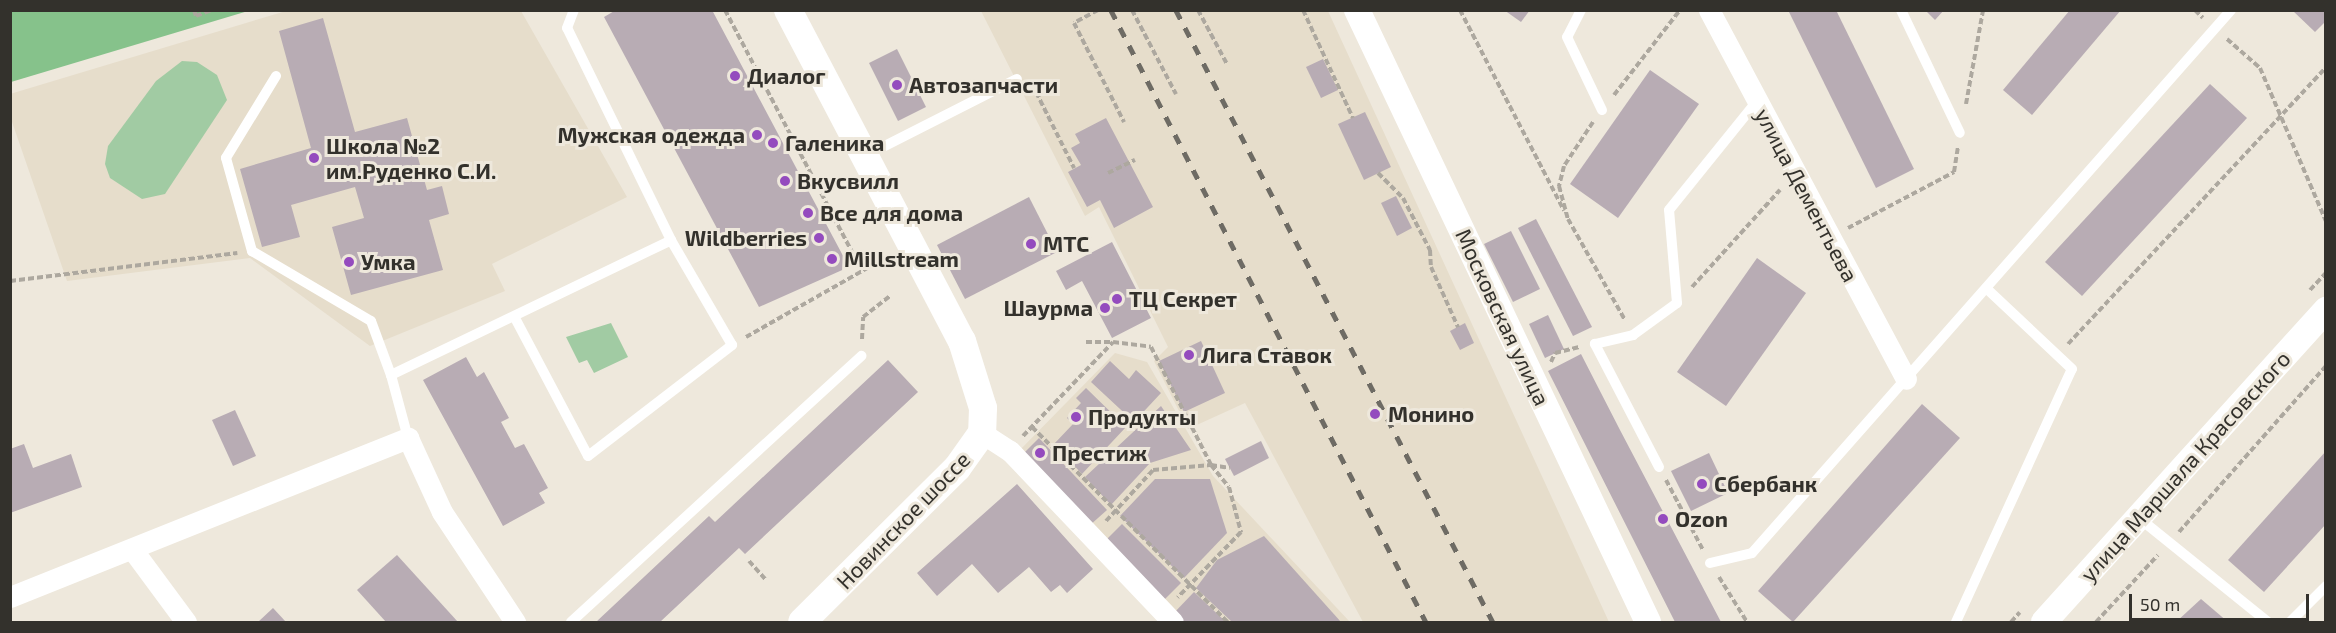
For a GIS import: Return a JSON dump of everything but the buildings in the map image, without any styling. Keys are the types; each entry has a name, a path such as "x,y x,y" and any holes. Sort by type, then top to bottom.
{"main road":[{"path":"788,10 962,341 983,421"},
{"name":"Новинское шоссе","path":"802,622 925,503 983,421"}],"street":[{"name":"Московская улица","path":"1358,10 1648,622"},
{"name":"улица Дементьева","path":"1709,10 1906,379"},
{"name":"улица Маршала Красовского","path":"2044,622 2325,310"},
{"path":"983,421 1173,622"},
{"path":"10,597 408,438 442,512 515,622"},
{"path":"132,549 186,622"}],"lane":[{"path":"515,318 588,456 732,345 671,240 567,28 574,10"},
{"path":"1581,10 1567,37 1602,110"},
{"path":"1901,10 1960,133"},
{"path":"1710,564 1752,553 2231,10"},
{"path":"276,76 226,158 252,251 371,321 391,375 408,438"},
{"path":"864,156 1017,79"},
{"path":"1659,467 1594,344 1634,335 1677,303 1669,210 1757,101"},
{"path":"391,375 515,318 671,240"},
{"path":"1956,622 2072,369 1986,288"},
{"path":"571,622 861,356"},
{"path":"2139,518 2268,622"},
{"path":"2290,622 2325,586"}],"path":[{"path":"194,10 196,15 212,10"},
{"path":"725,10 862,271"},
{"path":"1098,10 1074,23 1124,122"},
{"path":"1132,10 1176,93"},
{"path":"1198,10 1227,64"},
{"path":"1302,10 1353,118"},
{"path":"1460,10 1568,219 1634,335"},
{"path":"1568,219 1559,186 1564,166 1602,110 1680,10"},
{"path":"1830,237 1954,172 1983,10"},
{"path":"2195,10 2260,68 2325,221"},
{"path":"2058,355 2325,67"},
{"path":"1017,79 1027,74 1074,168"},
{"path":"1108,173 1135,160"},
{"path":"1378,173 1402,198 1430,250 1431,267 1458,327"},
{"path":"1677,303 1795,173"},
{"path":"10,281 65,276 252,251"},
{"path":"732,345 873,265"},
{"path":"861,356 863,317 890,296"},
{"path":"1086,342 1113,342 1151,347 1211,465 1229,487 1241,532 1189,585"},
{"path":"1010,451 1113,342"},
{"path":"1546,371 1555,353 1594,344"},
{"path":"2096,622 2325,366"},
{"path":"1032,427 1113,512 1228,622"},
{"path":"1093,538 1113,512 1153,470 1211,465 1230,468"},
{"path":"1659,467 1690,524"},
{"path":"748,561 765,579"}],"shaded area":[{"name":"Школа №2 им.Руденко С.И.","path":"286,11 521,11 627,197 492,264 505,291 370,346 250,258 67,281 11,119 10,94"},
{"path":"981,11 1328,11 1609,622 1363,622 1245,403 1188,429 1154,361 1168,347 1099,207 1085,216"},
{"path":"1115,353 1147,362 1213,476 1350,622 1182,622 1017,453"}],"green space":[{"path":"11,10 248,10 248,11 11,82"},
{"path":"182,61 197,62 217,75 227,100 165,194 142,199 110,178 105,164 108,146 156,81"},
{"path":"611,323 628,357 594,373 587,360 579,363 566,337"}],"railway":[{"path":"1111,10 1426,622"},
{"path":"1176,10 1493,622"}],"place":[{"name":"Диалог","path":"735,76"},
{"name":"Автозапчасти","path":"897,85"},
{"name":"Мужская одежда","path":"757,135"},
{"name":"Галеника","path":"773,143"},
{"name":"Школа №2 им.Руденко С.И.","path":"314,158"},
{"name":"Вкусвилл","path":"785,181"},
{"name":"Все для дома","path":"808,213"},
{"name":"Wildberries","path":"819,238"},
{"name":"МТС","path":"1031,244"},
{"name":"Millstream","path":"832,259"},
{"name":"Умка","path":"349,262"},
{"name":"ТЦ Секрет","path":"1117,299"},
{"name":"Шаурма","path":"1105,308"},
{"name":"Лига Ставок","path":"1189,355"},
{"name":"Монино","path":"1375,414"},
{"name":"Продукты","path":"1076,417"},
{"name":"Престиж","path":"1040,453"},
{"name":"Сбербанк","path":"1702,484"},
{"name":"Ozon","path":"1663,519"}]}
